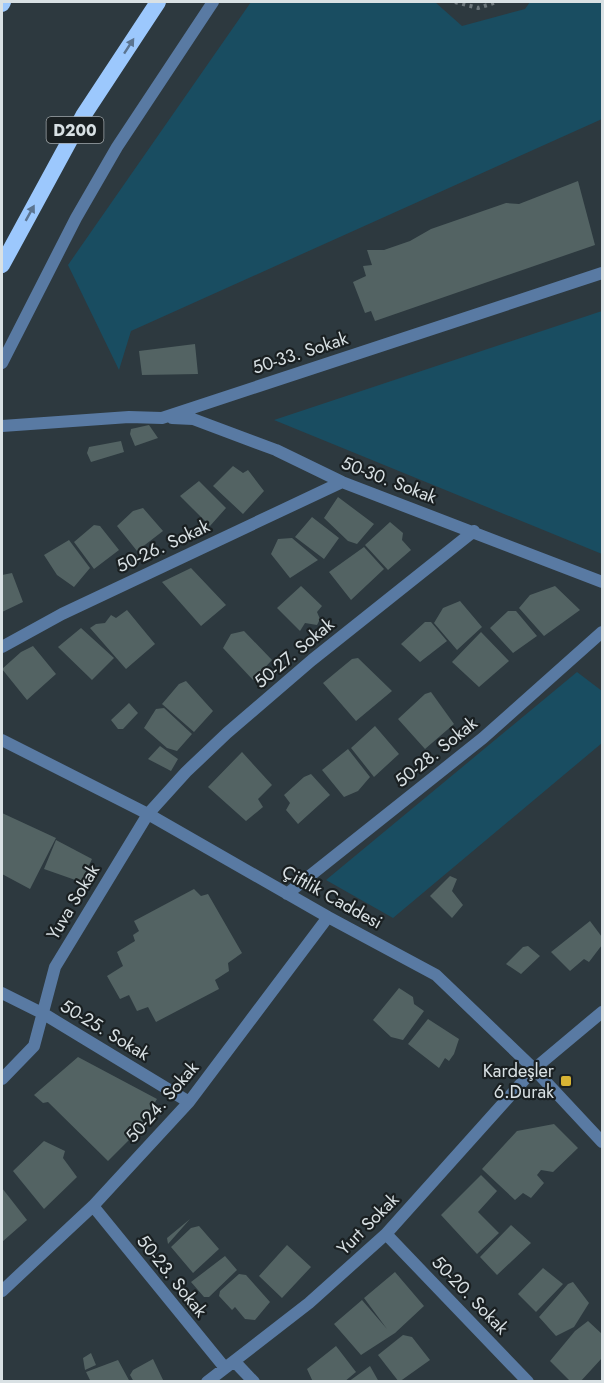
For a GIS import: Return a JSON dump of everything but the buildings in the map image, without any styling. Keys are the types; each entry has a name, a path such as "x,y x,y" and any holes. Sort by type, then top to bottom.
{"highway":[{"name":"D200","path":"2,265 83,116 158,2"}],"street":[{"path":"2,363 76,218 213,2"},
{"name":"50-33. Sokak","path":"2,426 129,417 162,418 603,273"},
{"name":"50-30. Sokak","path":"162,418 193,419 276,450 342,482 603,582"},
{"name":"50-26. Sokak","path":"2,647 62,614 342,482"},
{"name":"50-27. Sokak","path":"148,814 186,772 312,660 474,531"},
{"name":"50-28. Sokak","path":"287,894 483,738 603,633"},
{"name":"Çiftlik Caddesi","path":"2,740 148,814 328,917 436,975 534,1069 603,1142"},
{"name":"Yuva Sokak","path":"2,1079 34,1046 55,967 148,814"},
{"name":"50-24. Sokak","path":"2,1291 93,1206 189,1102 328,917"},
{"name":"50-25. Sokak","path":"2,993 44,1014 189,1102"},
{"name":"Yurt Sokak","path":"207,1382 309,1303 386,1234 534,1069 603,1012"},
{"name":"50-23. Sokak","path":"93,1206 229,1364 254,1382"},
{"name":"50-20. Sokak","path":"386,1234 528,1382"}],"path":[{"path":"455,2 478,8 497,2"}],"shaded area":[{"path":"251,2 435,2 462,26 525,9 530,2 602,2 602,119 131,331 119,370 68,265"},
{"path":"602,311 602,554 274,420"},
{"path":"577,672 602,691 602,743 393,918 326,880"}],"place":[{"name":"Kardeşler 6.Durak","path":"566,1081"}]}
